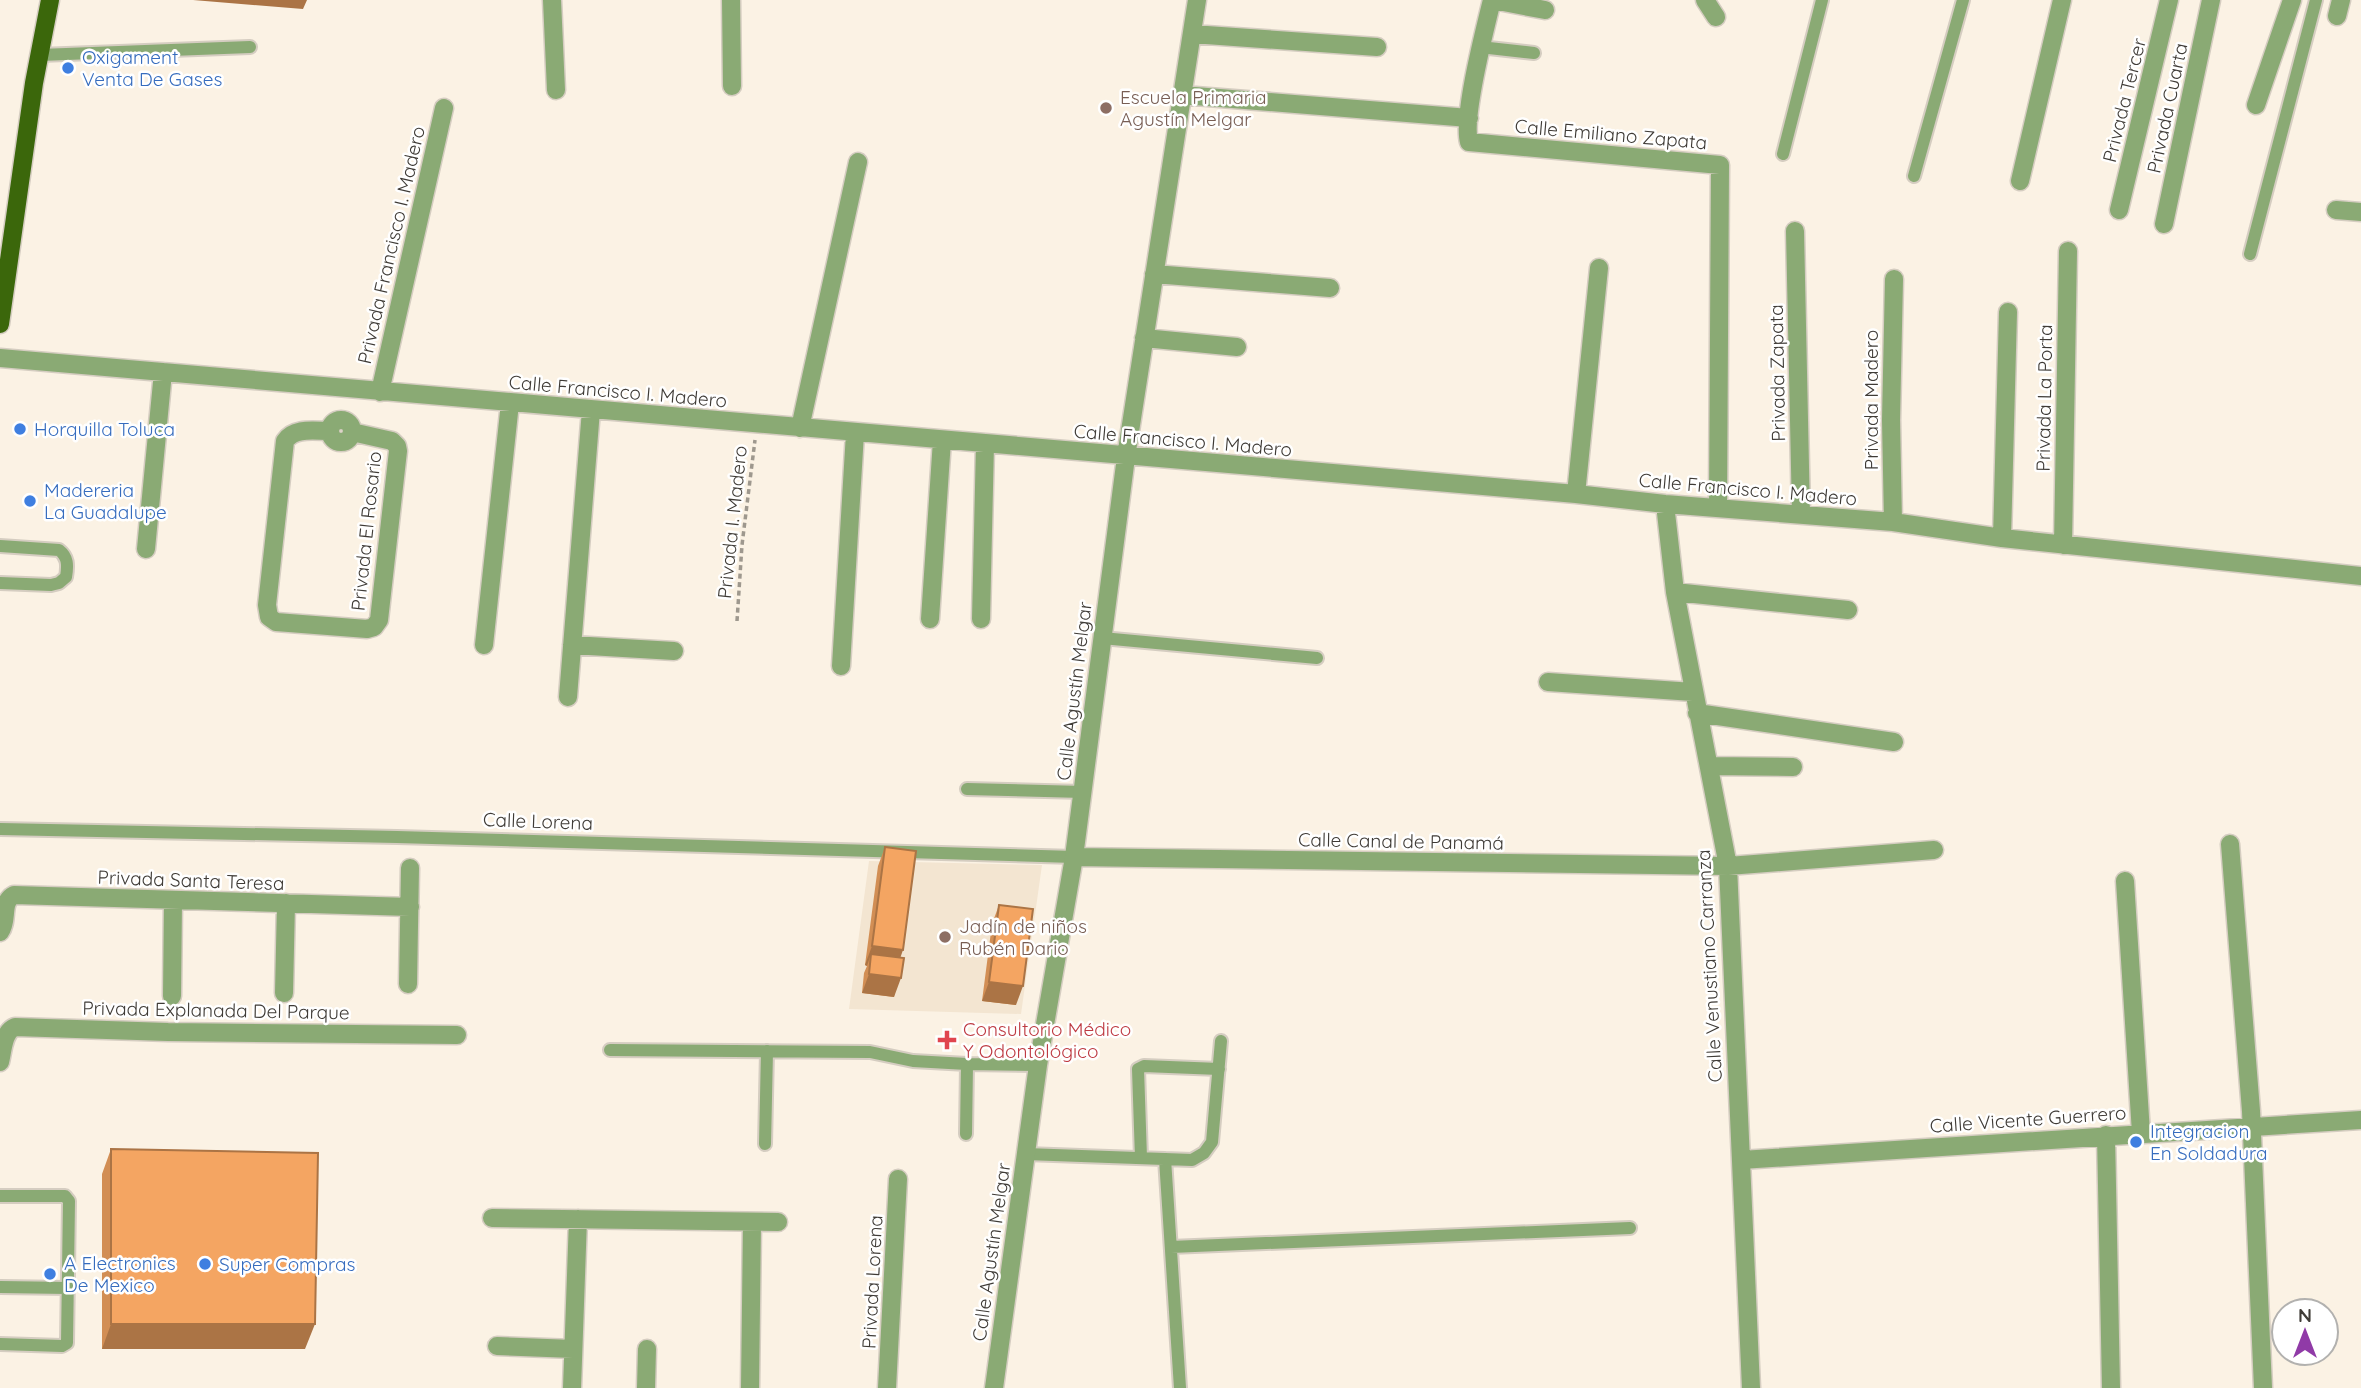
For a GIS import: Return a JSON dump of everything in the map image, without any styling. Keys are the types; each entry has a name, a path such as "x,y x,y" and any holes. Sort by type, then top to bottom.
{"main road":[{"path":"0,324 34,83 50,0"}],"street":[{"path":"552,0 556,90"},
{"path":"732,0 732,86"},
{"name":"Calle Agustín Melgar","path":"994,1388 1038,1065 1074,857 1126,457 1197,0"},
{"path":"1183,95 1469,118 1480,47 1492,0 1545,9"},
{"path":"1705,0 1716,17"},
{"path":"2020,181 2062,0"},
{"name":"Privada Tercer","path":"2119,210 2169,0"},
{"name":"Privada Cuarta","path":"2164,224 2211,0"},
{"path":"2256,105 2292,0"},
{"path":"1192,34 1377,47"},
{"name":"Privada Francisco I. Madero","path":"380,391 444,108"},
{"name":"Calle Emiliano Zapata","path":"1469,118 1467,133 1470,142 1720,164 1718,508"},
{"path":"800,428 858,162"},
{"path":"2336,210 2361,212"},
{"name":"Privada Zapata","path":"1795,231 1801,514"},
{"name":"Privada La Porta","path":"2063,545 2068,251"},
{"path":"1576,494 1599,268"},
{"path":"1154,274 1330,288"},
{"name":"Privada Madero","path":"1893,522 1891,419 1894,279"},
{"path":"2002,538 2008,312"},
{"path":"1144,338 1237,347"},
{"name":"Calle Francisco I. Madero","path":"0,358 1893,522 2002,538 2361,576"},
{"path":"146,549 163,372"},
{"path":"341,428 349,389"},
{"path":"484,645 510,403"},
{"path":"568,697 591,410"},
{"name":"Privada El Rosario","path":"341,428 392,441 397,446 398,458 379,620 374,627 364,629 276,622 269,617 267,611 285,441 289,435 296,432 341,428"},
{"path":"841,666 855,433"},
{"path":"930,619 942,440"},
{"path":"981,619 985,444"},
{"name":"Calle Venustiano Carranza","path":"1665,504 1675,592 1728,866 1752,1388"},
{"path":"1675,592 1848,610"},
{"path":"572,645 674,651"},
{"path":"1548,682 1693,692"},
{"path":"1697,713 1894,742"},
{"path":"1709,766 1793,767"},
{"path":"2230,844 2252,1126 2263,1388"},
{"name":"Calle Canal de Panamá","path":"1074,857 1728,866 1934,850"},
{"path":"408,984 411,868"},
{"path":"2125,881 2141,1133"},
{"name":"Privada Santa Teresa","path":"0,932 4,927 5,902 14,895 410,907"},
{"path":"172,996 173,900"},
{"path":"284,993 286,903"},
{"name":"Privada Explanada Del Parque","path":"0,1062 7,1034 15,1027 168,1032 457,1035"},
{"name":"Calle Vicente Guerrero","path":"1741,1160 2361,1120"},
{"path":"2106,1135 2111,1388"},
{"name":"Privada Lorena","path":"887,1388 898,1179"},
{"path":"492,1218 778,1222"},
{"path":"572,1388 578,1219"},
{"path":"750,1388 752,1222"},
{"path":"497,1346 573,1349"},
{"path":"646,1388 647,1349"}],"lane":[{"path":"1783,154 1822,0"},
{"path":"1914,176 1963,0"},
{"path":"2250,254 2316,0"},
{"path":"40,55 250,47"},
{"path":"1480,47 1534,52"},
{"path":"0,546 59,550 65,555 67,562 66,576 59,583 0,583"},
{"path":"1102,638 1317,658"},
{"path":"967,789 1083,792"},
{"name":"Calle Lorena","path":"0,829 397,837 1074,857"},
{"path":"1026,1154 1192,1160 1204,1153 1212,1142 1221,1041"},
{"path":"610,1050 870,1052 913,1061 1038,1065"},
{"path":"765,1144 767,1051"},
{"path":"966,1134 967,1064"},
{"path":"1141,1158 1138,1069 1144,1066 1219,1069"},
{"path":"1165,1159 1180,1388"},
{"path":"0,1196 26,1194 68,1198 65,1345 0,1344"},
{"path":"1171,1247 1630,1228"},
{"path":"0,1287 68,1288"}],"path":[{"name":"Privada I. Madero","path":"737,621 742,545 757,424"}],"shaded area":[{"name":"Jadín de niños Rubén Dario","path":"869,861 1042,865 1021,1014 849,1009"}],"building":[{"path":"885,847 916,851 903,950 872,946"},
{"path":"999,905 1033,909 1023,986 989,982"},
{"path":"871,954 904,958 901,978 869,974"},
{"name":"Super Compras","path":"111,1149 318,1153 315,1324 111,1324"}],"place":[{"name":"Oxigament Venta De Gases","path":"68,68"},
{"name":"Escuela Primaria Agustín Melgar","path":"1106,108"},
{"name":"Horquilla Toluca","path":"20,429"},
{"name":"Madereria La Guadalupe","path":"30,501"},
{"name":"Jadín de niños Rubén Dario","path":"945,937"},
{"name":"Consultorio Médico Y Odontológico","path":"947,1040"},
{"name":"Integracion En Soldadura","path":"2136,1142"},
{"name":"Super Compras","path":"205,1264"},
{"name":"A Electronics De Mexico","path":"50,1274"}]}
